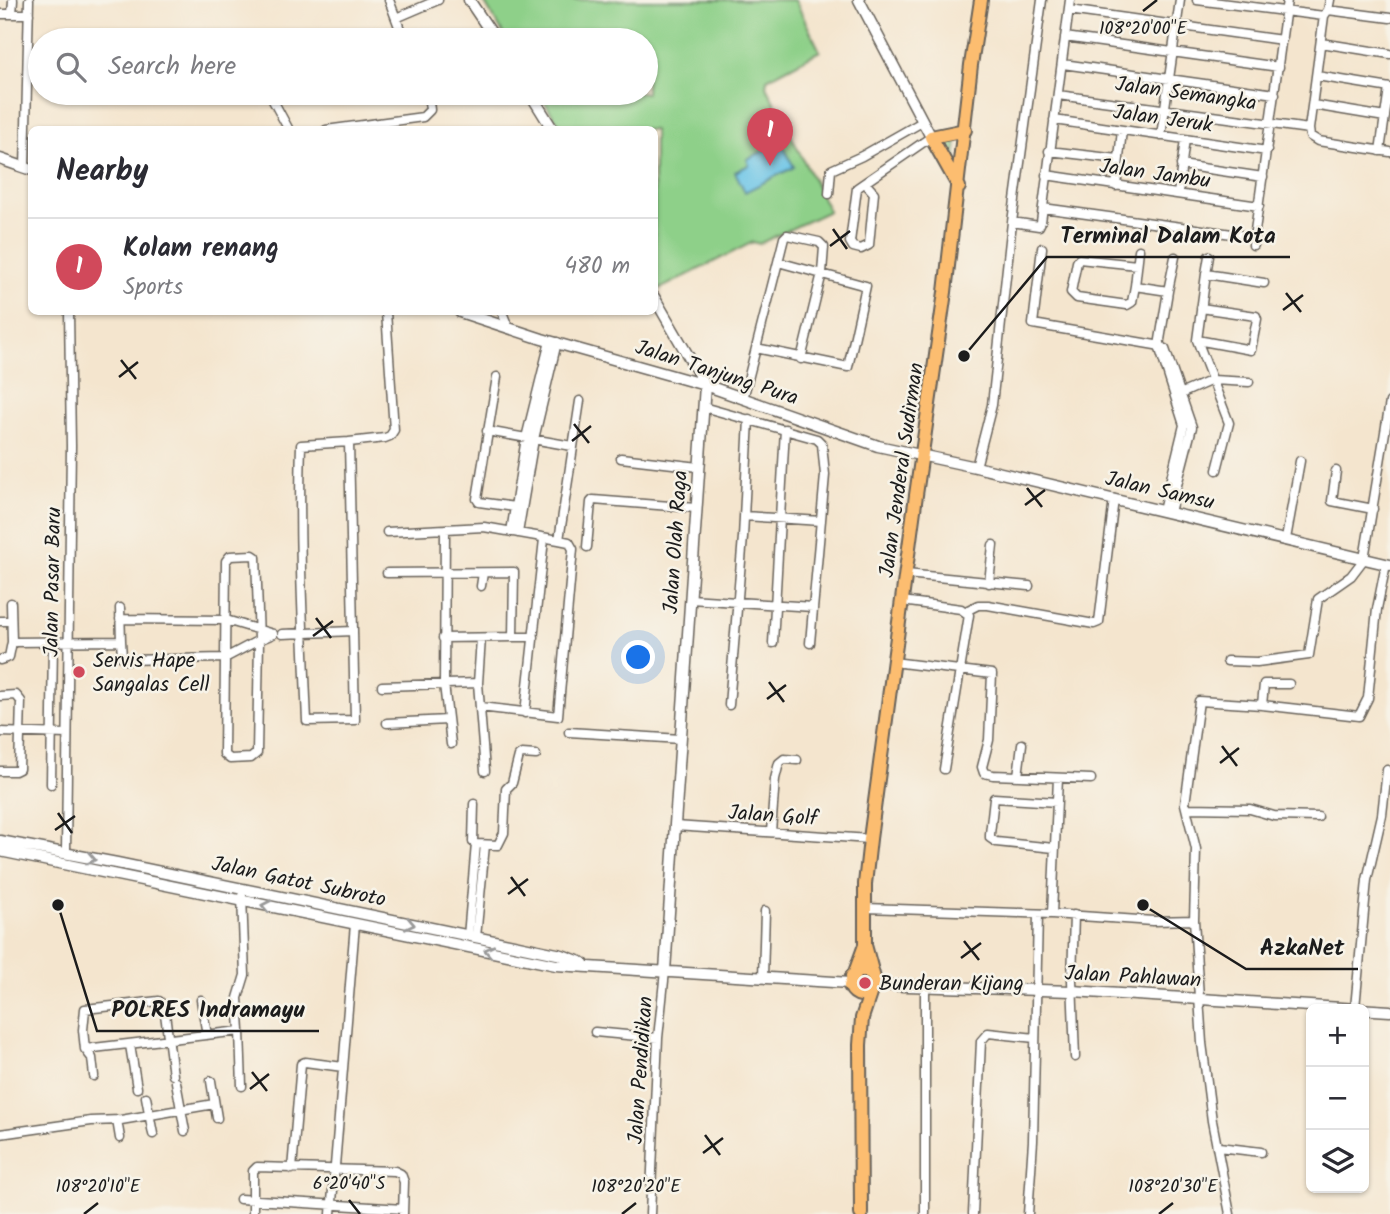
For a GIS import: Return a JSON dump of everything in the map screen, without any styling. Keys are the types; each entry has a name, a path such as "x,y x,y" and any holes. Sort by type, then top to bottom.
{"main road":[{"name":"Jalan Jenderal Sudirman","path":"865,945 870,839 959,187 981,0"},
{"path":"959,187 931,137 965,130"},
{"path":"861,1214 862,1018 851,983 865,945"},
{"path":"862,1018 873,985 865,945"},
{"path":"851,983 863,970 873,985"},
{"path":"851,983 860,995 873,985"}],"street":[{"path":"12,14 13,0"},
{"path":"29,0 29,28"},
{"path":"389,0 400,28"},
{"path":"396,18 438,0"},
{"path":"469,0 488,28"},
{"path":"859,0 931,137 857,188 850,242 853,247 861,249 869,245 874,193 865,183"},
{"path":"976,467 992,405 1012,222 1042,0"},
{"path":"1161,136 1180,0"},
{"path":"1201,0 1285,11 1390,19"},
{"path":"1043,208 1253,241 1268,150 1287,0"},
{"path":"1310,132 1329,0"},
{"path":"1012,222 1040,226 1070,5 1176,25 1282,40"},
{"path":"0,14 29,14"},
{"path":"1065,37 1279,67"},
{"path":"1321,43 1390,54"},
{"path":"1063,64 1275,94"},
{"path":"1317,76 1390,88 1380,151"},
{"name":"Jalan Semangka","path":"1058,95 1271,122 1310,132 1318,141 1390,152"},
{"path":"1313,104 1384,117"},
{"path":"28,105 28,126"},
{"path":"275,105 287,126"},
{"path":"356,126 423,117 430,110 429,105"},
{"path":"537,105 551,126"},
{"name":"Jalan Jeruk","path":"1054,120 1268,150"},
{"path":"829,194 831,170 922,122"},
{"path":"1116,186 1122,130"},
{"path":"1178,194 1185,139"},
{"path":"1049,151 1118,159"},
{"path":"0,159 28,169"},
{"path":"1181,165 1263,177"},
{"name":"Jalan Jambu","path":"1046,176 1259,206"},
{"path":"743,399 785,236 819,242 824,247 822,273 801,359"},
{"path":"1042,248 1033,324 1161,344"},
{"path":"1137,265 1079,259 1071,292 1077,298 1128,305 1132,302 1135,286 1139,250"},
{"path":"1209,256 1197,340 1229,423 1217,470"},
{"path":"1166,511 1180,458 1184,425 1161,344 1175,257"},
{"path":"756,348 848,367 866,286 778,262"},
{"path":"1206,274 1264,283"},
{"path":"1135,286 1168,291"},
{"path":"658,304 705,385"},
{"path":"1197,340 1250,350 1257,319 1256,316 1201,308"},
{"name":"Jalan Pasar Baru","path":"66,852 71,446 68,315"},
{"path":"349,442 355,720 307,721 299,505 301,445 385,438 394,430 386,315"},
{"name":"Jalan Tanjung Pura","path":"470,315 705,385 837,433 921,456"},
{"path":"503,315 508,327"},
{"path":"514,532 515,507 554,342"},
{"path":"497,376 477,499 479,502 515,507"},
{"path":"1176,395 1212,380 1249,382"},
{"name":"Jalan Olah Raga","path":"665,971 705,385"},
{"path":"559,540 580,401"},
{"path":"1227,661 1257,662 1309,655 1318,599 1351,576 1364,559 1390,402"},
{"path":"703,407 785,429 817,439 822,444 825,475 810,643"},
{"path":"729,705 749,418"},
{"path":"774,643 785,429"},
{"path":"487,431 572,446"},
{"path":"514,532 530,438"},
{"name":"Jalan Samsu","path":"921,456 1388,564"},
{"path":"621,458 699,467"},
{"path":"1286,539 1300,461"},
{"path":"1336,471 1332,500 1373,509"},
{"path":"966,611 971,607 988,605 1094,624 1099,622 1114,499"},
{"path":"587,547 593,500 696,508"},
{"path":"744,516 821,521"},
{"path":"387,532 484,527 569,542 573,549 558,716 480,707"},
{"path":"444,529 444,684 451,744"},
{"path":"525,713 544,538"},
{"path":"989,583 993,545"},
{"path":"255,556 259,629 257,752 251,758 230,759 224,754 227,558 255,556"},
{"path":"1230,1214 1212,1122 1198,999 1194,920 1196,849 1187,808 1199,701 1359,716 1368,698 1377,609 1388,564"},
{"path":"387,573 514,572 513,636"},
{"path":"481,586 483,573"},
{"path":"906,574 1029,586"},
{"path":"690,598 813,607"},
{"path":"902,601 950,607 966,611 969,615 944,769"},
{"path":"0,660 9,657 12,642 11,603"},
{"path":"120,608 120,618 122,657 125,660 225,658 274,634 226,620 120,618"},
{"path":"0,621 11,621"},
{"path":"282,634 353,631"},
{"path":"443,638 534,637"},
{"path":"481,638 478,683 485,771"},
{"path":"12,642 121,640"},
{"path":"51,785 53,641"},
{"path":"893,662 990,673 994,677 989,740 982,770 987,774 1091,779"},
{"path":"382,687 478,683"},
{"path":"1262,705 1264,684 1289,684"},
{"path":"0,696 16,695 20,698 19,769 0,771"},
{"path":"387,723 448,720"},
{"path":"0,732 67,734"},
{"path":"569,732 681,739"},
{"path":"1018,776 1022,744"},
{"path":"474,804 472,840 481,845 498,845 502,839 506,789 512,783 519,756 536,755"},
{"path":"771,832 775,779 779,763 784,759 797,760"},
{"path":"1355,1004 1367,880 1386,815 1387,770"},
{"path":"1052,914 1058,778"},
{"path":"1054,848 996,842 990,838 990,834 994,798 1056,802"},
{"path":"1187,808 1250,809 1274,816 1318,817"},
{"name":"Jalan Golf","path":"675,825 870,839"},
{"name":"Jalan Gatot Subroto","path":"0,841 117,863 355,923 556,965 851,983"},
{"path":"472,937 481,845"},
{"name":"Jalan Gatot Subroto","path":"0,851 472,937 562,955 590,966"},
{"path":"242,895 245,975 238,998 243,1086"},
{"path":"865,908 1052,914 1153,921 1194,920"},
{"path":"763,977 765,911"},
{"path":"1028,1214 1033,1141 1038,914"},
{"path":"1074,915 1072,991 1075,1057"},
{"path":"331,1209 355,923"},
{"name":"Jalan Pendidikan","path":"650,1214 665,971"},
{"name":"Jalan Pahlawan","path":"873,985 1072,991 1306,1005"},
{"path":"925,985 925,1214"},
{"path":"94,1076 92,1058 85,1049 84,1011 88,1008 159,1000 163,1003 185,1131"},
{"path":"201,1000 207,1035"},
{"name":"Jalan Pahlawan","path":"1369,1009 1390,1011"},
{"path":"85,1049 240,1031"},
{"path":"595,1032 659,1038"},
{"path":"973,1214 981,1041 990,1033 1035,1038"},
{"path":"130,1045 137,1088"},
{"path":"292,1169 301,1064 305,1062 343,1067"},
{"path":"211,1081 216,1118"},
{"path":"146,1097 153,1134"},
{"path":"0,1134 117,1120 214,1104"},
{"path":"117,1120 120,1138"},
{"path":"1219,1147 1261,1152"},
{"path":"240,1199 253,1200 331,1209 403,1211 404,1182 399,1172 255,1168 253,1171 253,1200 253,1214"}],"green space":[{"path":"483,0 795,0 820,51 767,79 766,86 829,211 759,244 753,242 660,289 658,126 560,126 547,105 658,105 658,28 500,28"},
{"path":"956,136 953,164 941,143 943,138"}],"water":[{"path":"781,142 794,167 745,192 735,172 749,165 747,159"}],"place":[{"name":"Kolam renang","path":"770,166"},
{"name":"Terminal Dalam Kota","path":"964,356"},
{"name":"Servis Hape Sangalas Cell","path":"79,672"},
{"name":"POLRES Indramayu","path":"58,905"},
{"name":"AzkaNet","path":"1143,905"},
{"name":"Bunderan Kijang","path":"865,983"}]}
